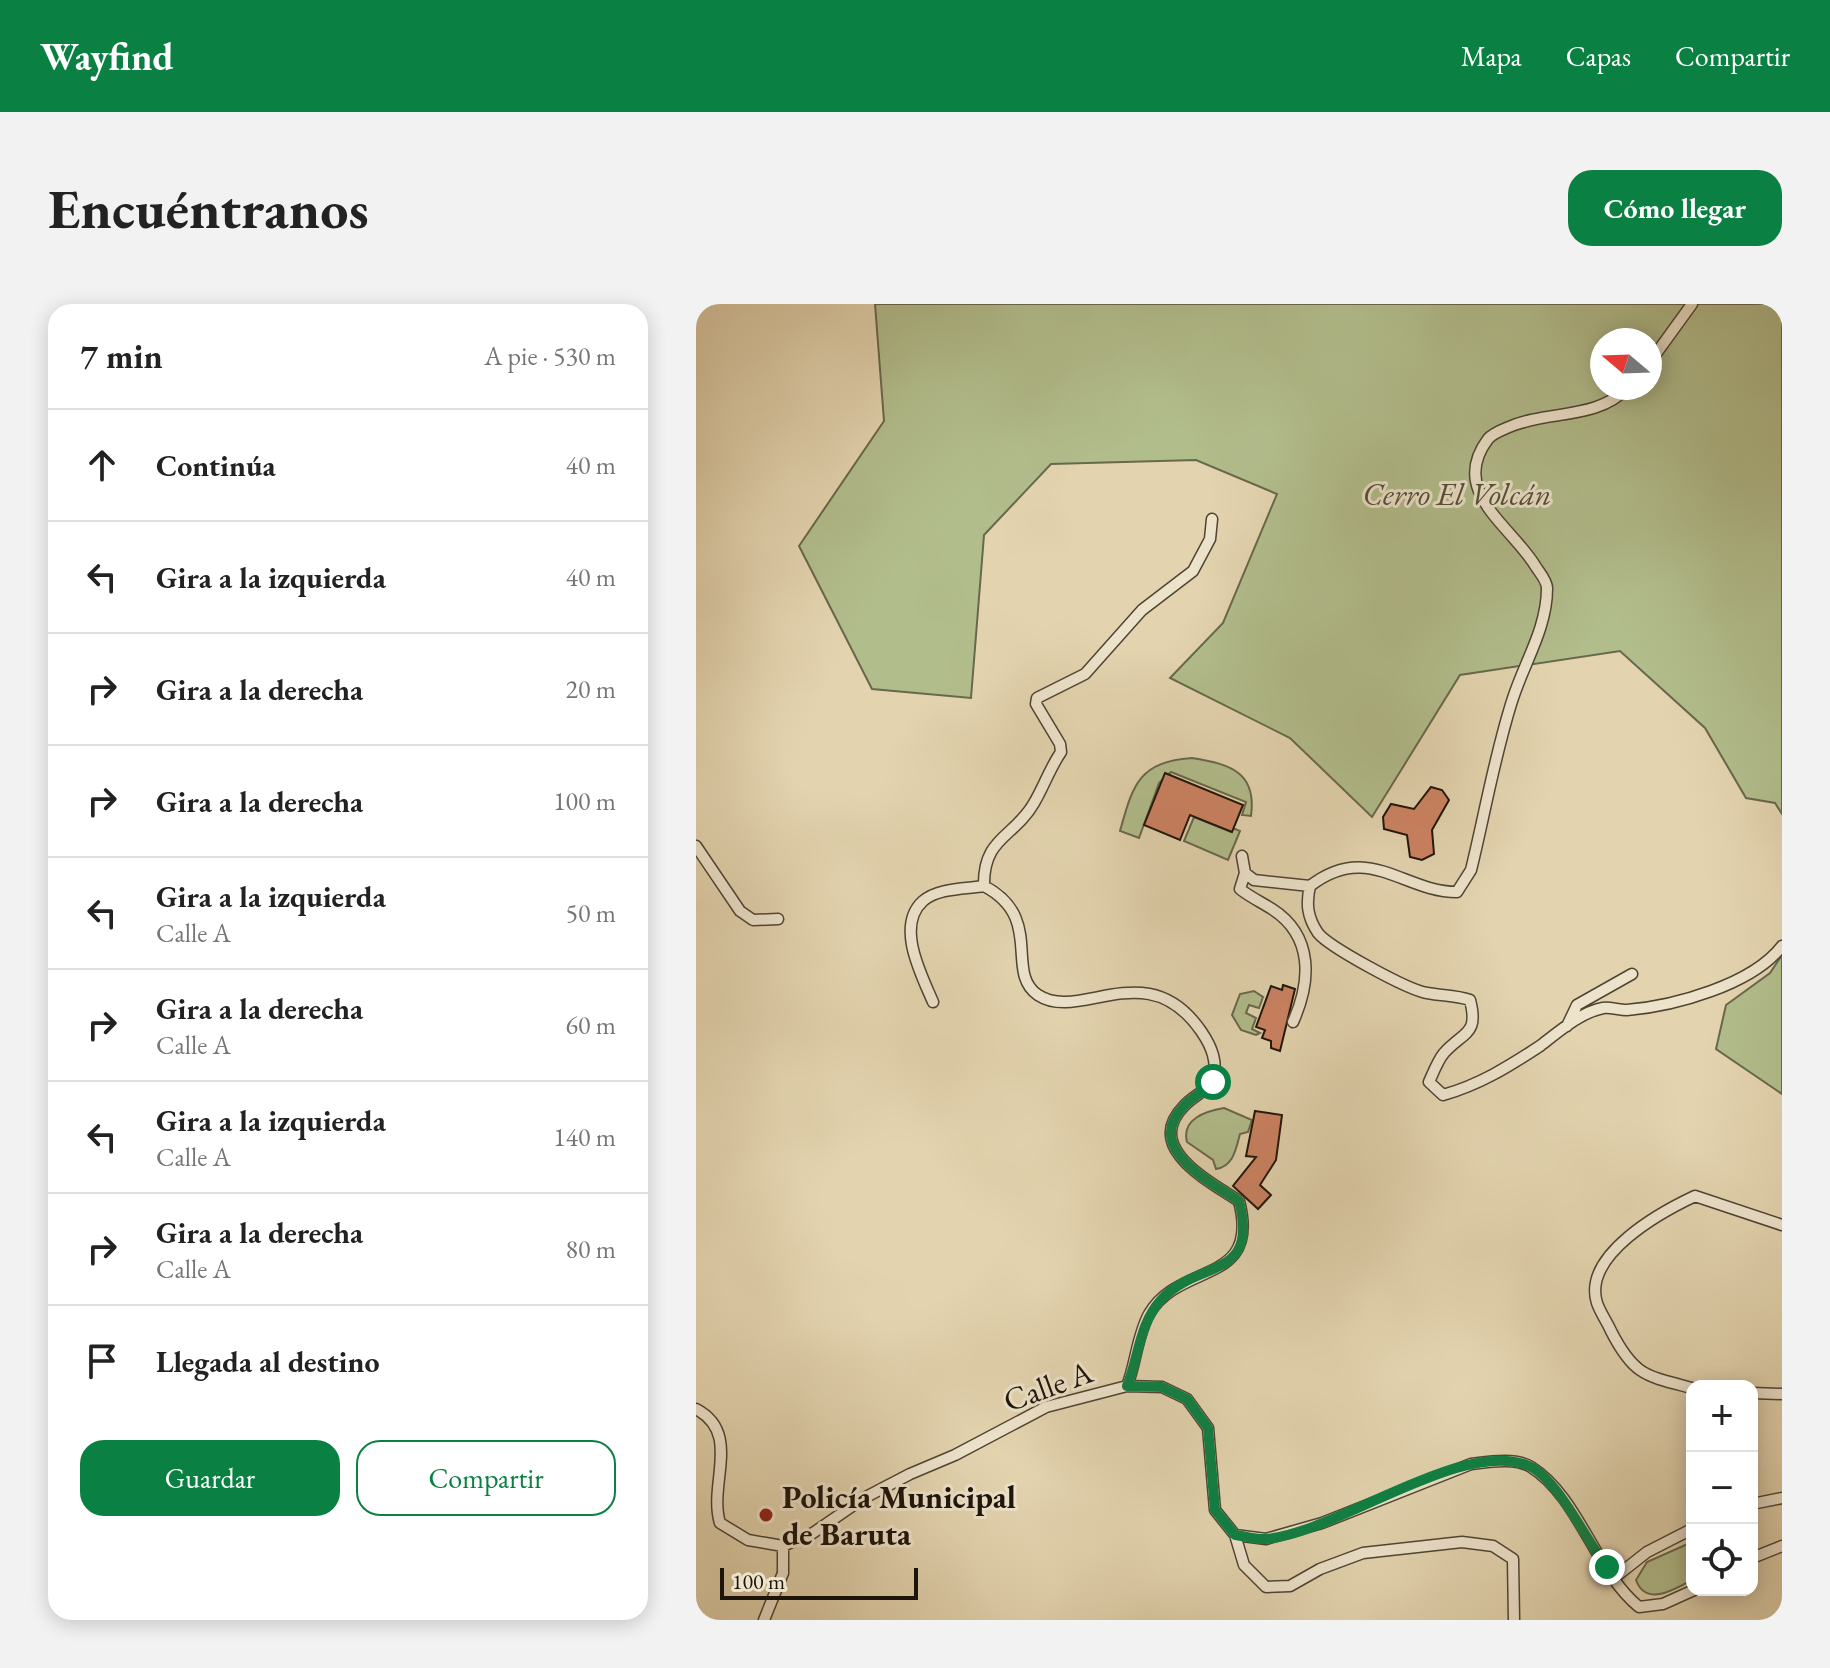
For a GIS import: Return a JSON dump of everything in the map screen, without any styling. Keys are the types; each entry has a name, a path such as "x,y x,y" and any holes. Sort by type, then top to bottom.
{"street":[{"path":"1662,345 1692,304"},
{"path":"1616,400 1597,409 1530,418 1490,436 1477,460 1475,484 1485,508 1528,552 1547,585 1539,637 1513,698 1471,870 1457,892 1437,892 1392,872 1365,868 1327,873 1310,886 1306,906 1319,934 1398,981 1426,993 1454,994 1470,1000 1475,1019 1467,1035 1443,1054 1429,1082 1443,1095 1476,1086 1566,1027 1602,1008 1625,1010 1683,1002 1718,989 1775,956 1782,946"},
{"path":"984,886 983,864 996,841 1034,805 1061,752 1036,704 1037,698 1085,674 1142,610 1193,571 1210,539 1212,519"},
{"path":"696,846 740,911 753,920 778,919"},
{"path":"1242,856 1245,873 1240,889 1284,919 1307,957 1307,977 1293,1022"},
{"path":"1245,873 1254,880 1310,886"},
{"path":"933,1002 911,937 914,916 924,900 954,889 984,886 1004,897 1015,914 1024,979 1038,995 1059,1001 1136,990 1185,1008 1213,1048 1213,1082 1183,1106 1170,1128 1172,1146 1188,1166 1239,1201 1245,1224 1243,1242 1233,1258 1221,1267 1164,1296 1149,1315 1127,1386"},
{"path":"1566,1027 1577,1005 1632,974"},
{"path":"1686,1386 1644,1376 1623,1354 1596,1300 1601,1267 1626,1238 1669,1208 1695,1196 1782,1225"},
{"name":"Calle A","path":"783,1546 813,1533 864,1498 1046,1407 1127,1386 1162,1387 1187,1399 1208,1428 1215,1510 1235,1535 1244,1565 1266,1587 1290,1586 1320,1569 1363,1553 1462,1542 1493,1546 1513,1559 1514,1620"},
{"path":"1758,1393 1782,1394"},
{"path":"696,1409 710,1417 720,1437 715,1508 720,1523 748,1540 783,1546 783,1573 764,1620"},
{"path":"1235,1535 1266,1539 1471,1464 1497,1460 1530,1466 1562,1498 1622,1593 1639,1607 1663,1604 1686,1594"},
{"path":"1758,1503 1782,1498"},
{"path":"1614,1578 1647,1552 1686,1532"},
{"path":"1758,1556 1782,1546"}],"green space":[{"name":"Cerro El Volcán","path":"875,304 1782,304 1782,814 1775,803 1746,798 1705,728 1620,651 1460,675 1372,817 1290,738 1170,678 1223,623 1277,494 1196,460 1051,464 984,535 971,698 872,689 799,546 884,421"},
{"path":"1192,758 1218,763 1238,773 1250,789 1251,816 1242,815 1246,802 1171,772 1159,783 1139,838 1120,831 1129,801 1141,779 1160,765"},
{"path":"1194,817 1231,832 1233,828 1240,831 1228,860 1184,841"},
{"path":"1782,955 1782,1094 1716,1049 1726,1005 1770,973"},
{"path":"1254,991 1263,997 1259,1008 1249,1005 1246,1013 1256,1018 1252,1029 1260,1033 1256,1035 1241,1030 1232,1015 1240,994"},
{"path":"1224,1108 1252,1120 1248,1132 1240,1134 1230,1160 1216,1169 1213,1160 1187,1142 1186,1134 1196,1118"},
{"path":"1686,1545 1686,1583 1661,1594 1646,1593 1636,1580 1647,1562"}],"building":[{"path":"1165,773 1243,805 1232,832 1190,815 1180,840 1144,825"},
{"path":"1431,787 1442,790 1449,800 1432,830 1434,854 1422,860 1410,857 1407,835 1384,829 1383,817 1391,804 1414,809"},
{"path":"1283,985 1295,989 1280,1051 1271,1048 1271,1041 1262,1038 1265,1030 1256,1027 1271,986 1282,990"},
{"path":"1255,1111 1282,1115 1276,1160 1260,1185 1271,1195 1258,1209 1233,1186 1256,1157 1246,1156"}],"place":[{"name":"Policía Municipal de Baruta","path":"766,1515"}],"route":[{"path":"1213,1082 1183,1106 1170,1128 1172,1146 1188,1166 1239,1201 1245,1224 1243,1242 1233,1258 1221,1267 1164,1296 1149,1315 1127,1386 1162,1387 1187,1399 1208,1428 1215,1510 1235,1535 1266,1539 1322,1523 1471,1464 1497,1460 1530,1466 1562,1498 1589,1545 1607,1567"}]}
